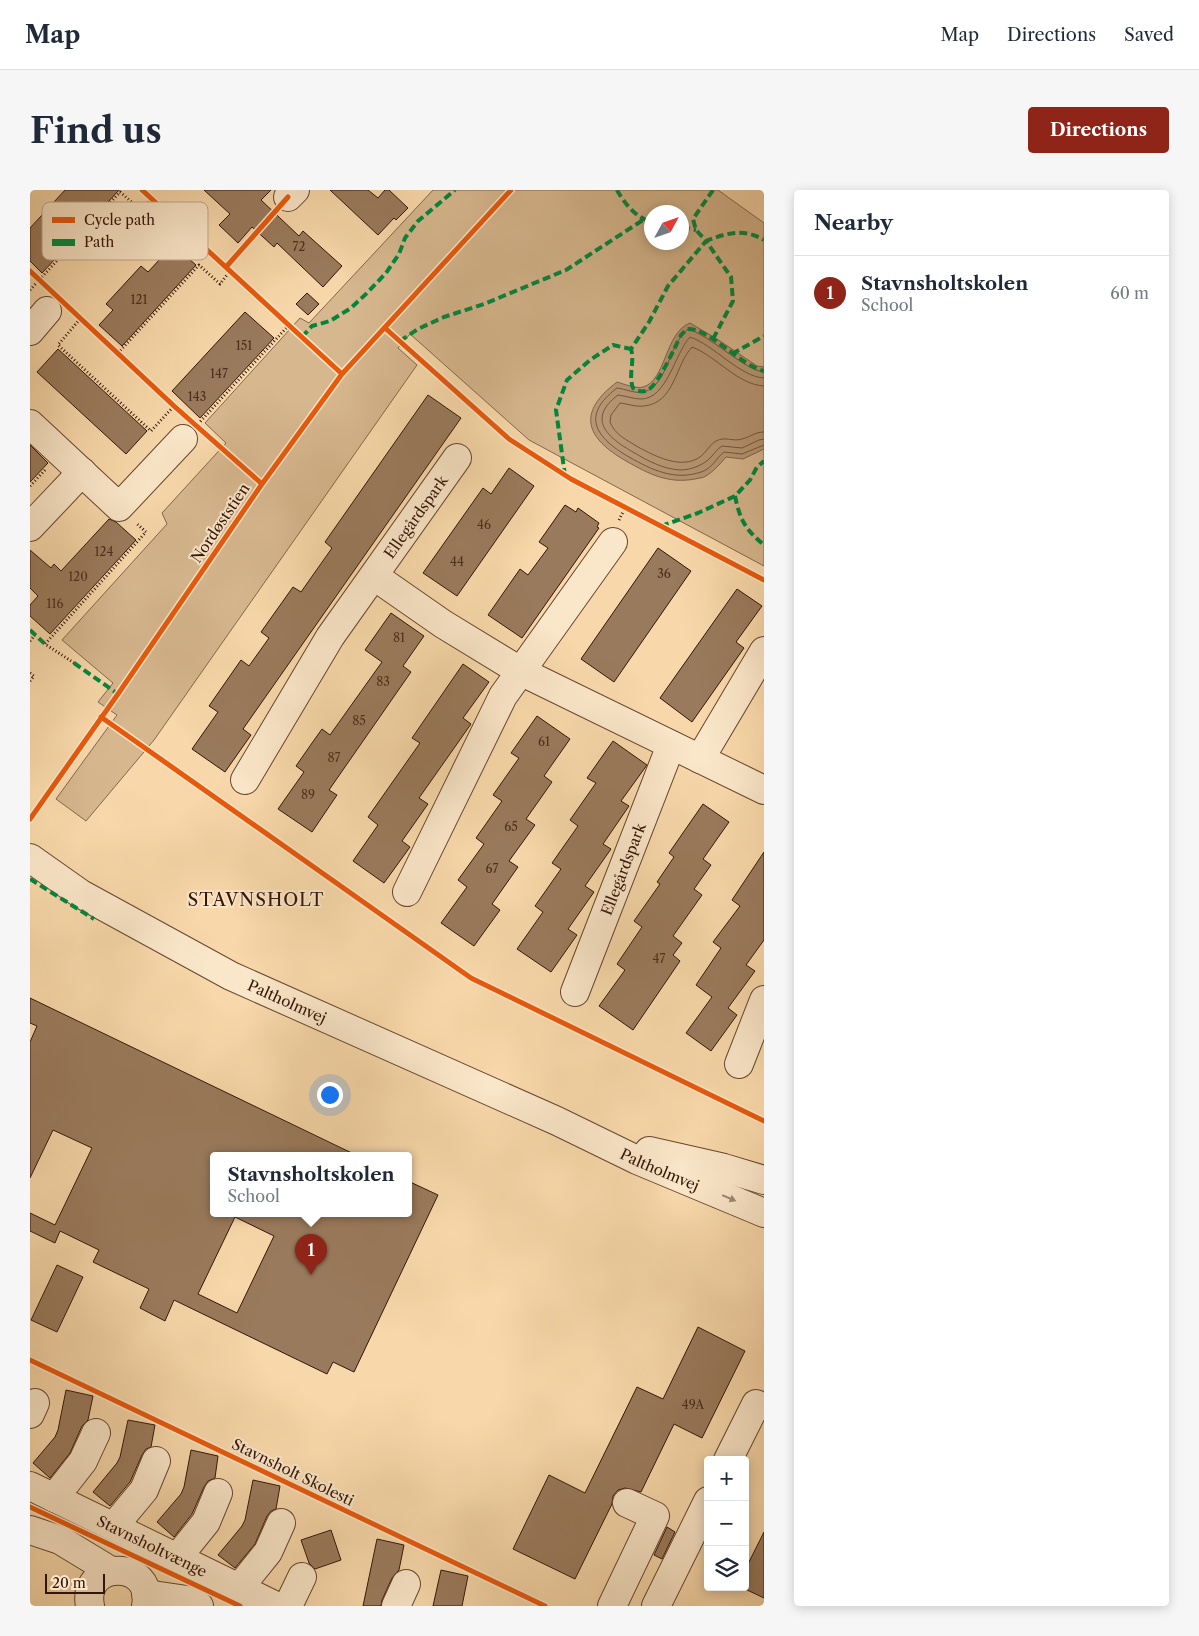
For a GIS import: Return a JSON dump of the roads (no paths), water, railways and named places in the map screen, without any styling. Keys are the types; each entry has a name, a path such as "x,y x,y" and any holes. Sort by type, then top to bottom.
{"street":[{"path":"30,424 119,507 193,430"},
{"name":"Ellegårdspark","path":"245,780 330,637 457,458"},
{"path":"30,527 82,472"},
{"path":"407,892 503,696 613,542"},
{"path":"374,576 444,624 520,671 764,790"},
{"path":"700,759 764,651"},
{"name":"Ellegårdspark","path":"575,992 671,745"},
{"name":"Paltholmvej","path":"30,858 81,894 231,976 557,1121 637,1160 764,1213"},
{"path":"739,1064 764,1000"},
{"name":"Paltholmvej","path":"557,1121 647,1150 724,1168 764,1180"},
{"path":"730,1456 756,1404"},
{"path":"42,1492 83,1462 96,1433"},
{"path":"114,1526 144,1490 156,1461"},
{"name":"Stavnsholtvænge","path":"42,1492 276,1606"},
{"path":"176,1558 206,1522 218,1493"},
{"path":"612,1606 655,1516 627,1503"},
{"path":"656,1606 704,1509"},
{"path":"239,1588 268,1552 281,1523"},
{"path":"30,1530 60,1540 99,1586"},
{"path":"30,1537 73,1564 99,1586"},
{"path":"99,1586 128,1572 136,1576 141,1582 146,1600 187,1600 199,1606"},
{"path":"288,1606 302,1578"}],"water":[{"path":"690,323 757,366 764,367 764,449 743,459 726,457 714,470 704,477 685,480 667,479 651,474 612,452 595,434 591,424 591,415 595,404 617,382 640,387 651,383 657,376 675,336"}],"place":[{"name":"Stavnsholtskolen","path":"311,1275"}],"district":[{"name":"STAVNSHOLT","path":"256,900"}]}
